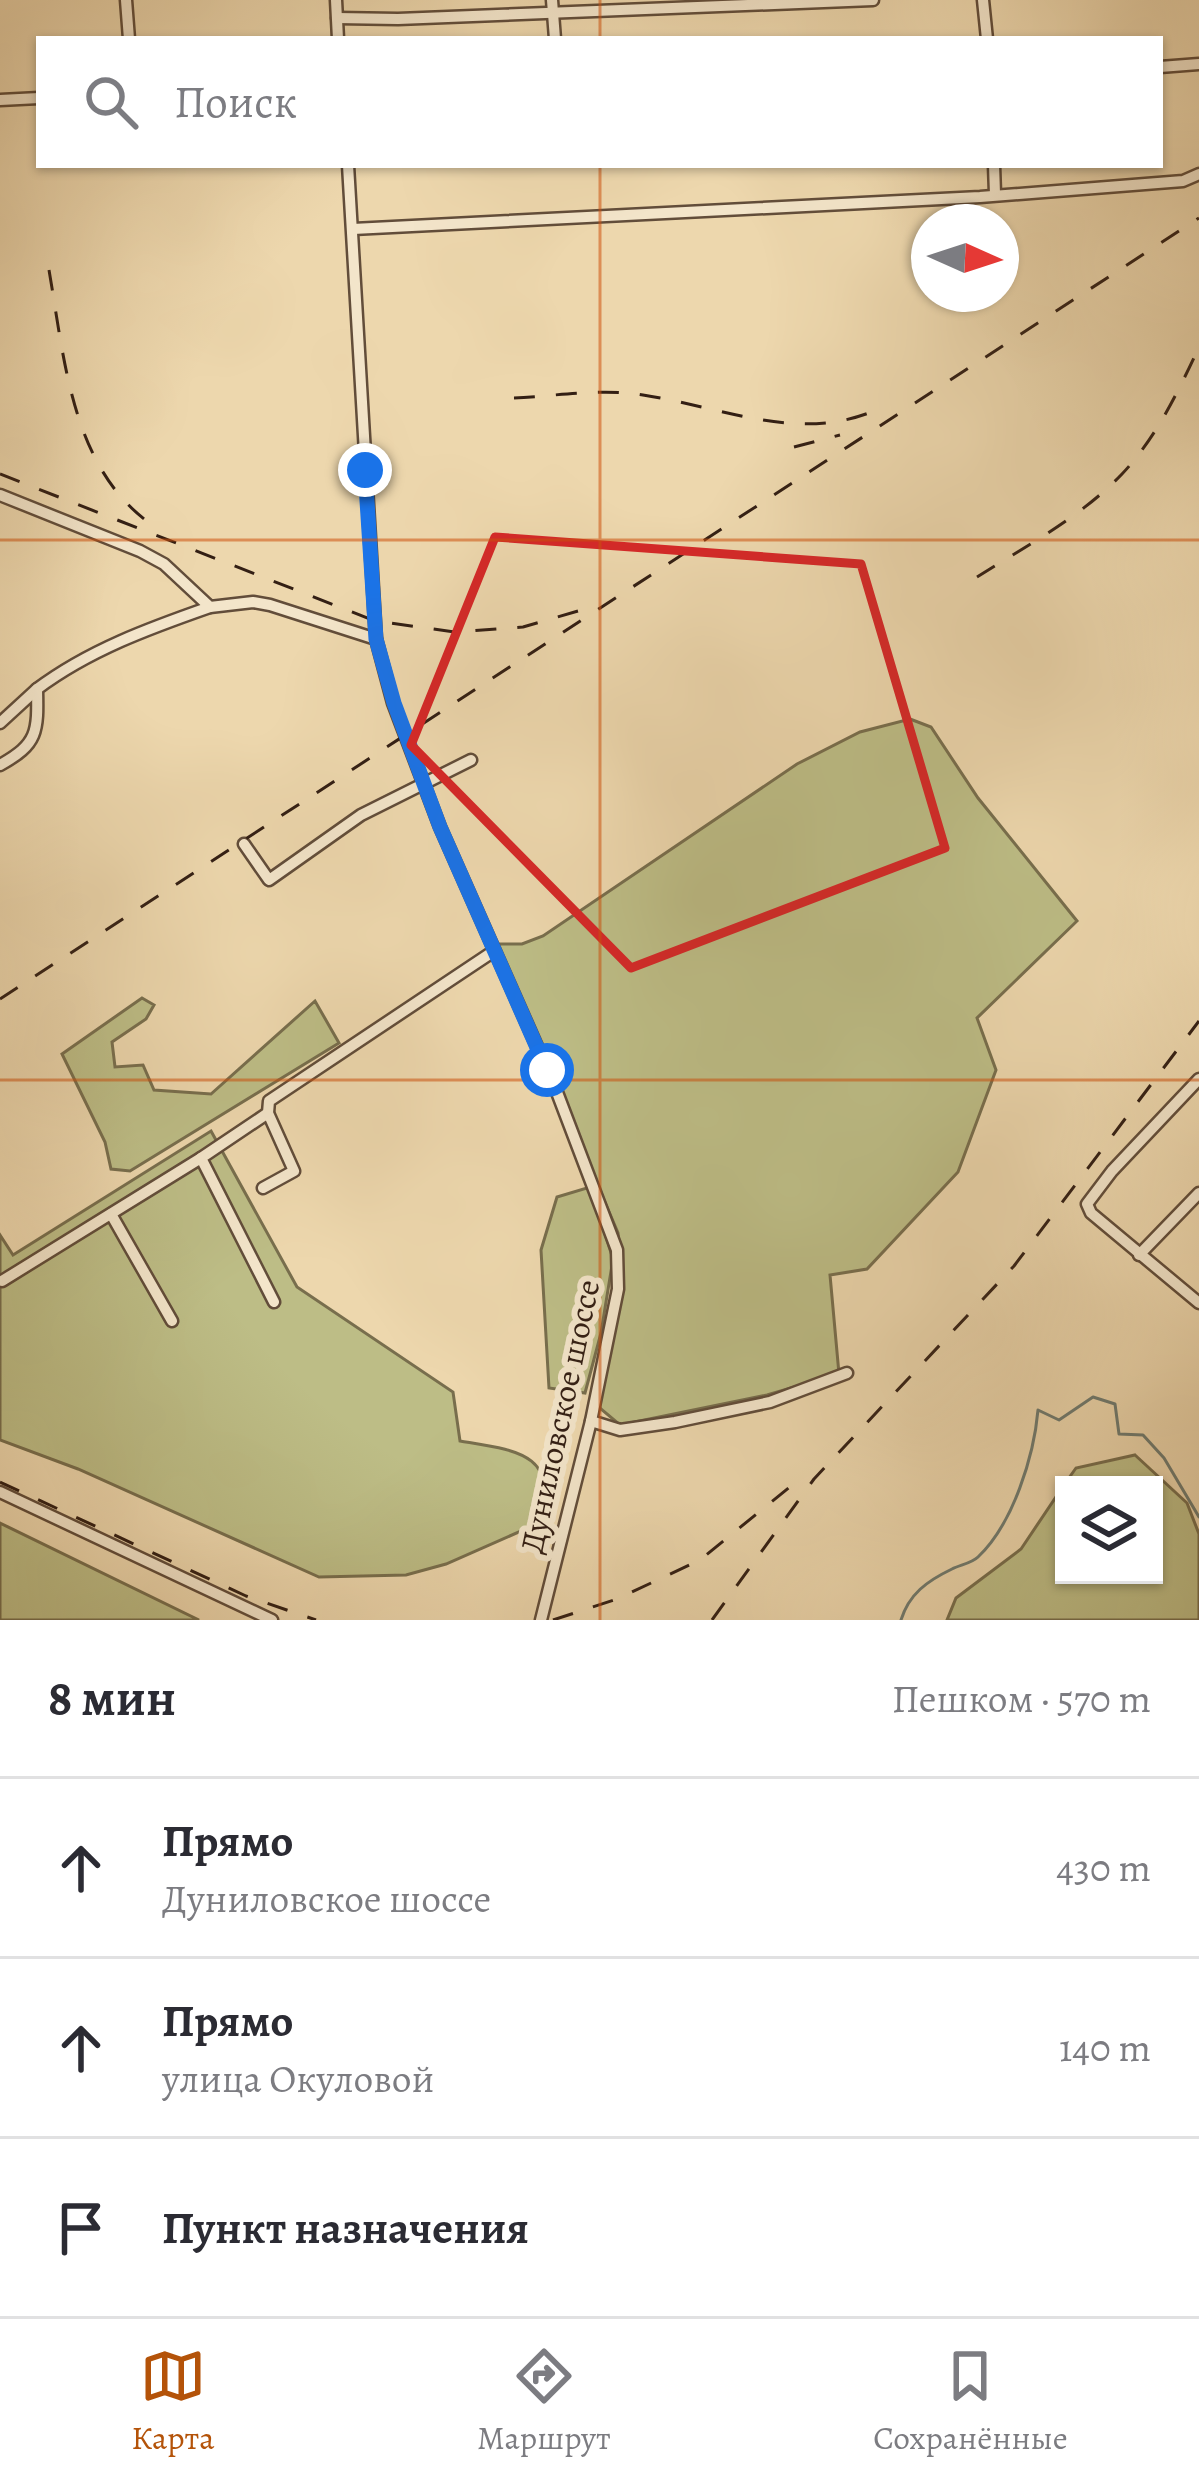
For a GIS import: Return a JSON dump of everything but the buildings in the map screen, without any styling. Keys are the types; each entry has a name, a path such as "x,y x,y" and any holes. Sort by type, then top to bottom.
{"street":[{"path":"125,0 129,36"},
{"path":"336,0 338,36"},
{"path":"337,17 351,21 553,5 873,0"},
{"path":"983,0 987,36"},
{"path":"553,5 555,36"},
{"path":"1163,67 1199,64"},
{"path":"0,100 36,98"},
{"name":"Дуниловское шоссе","path":"348,168 376,639 424,785 582,1153 617,1250 618,1288 542,1620"},
{"path":"994,168 995,194"},
{"path":"353,229 980,197 1162,183 1199,174"},
{"path":"0,495 140,550 164,564 211,607"},
{"path":"0,722 37,689 98,652 211,607 270,605 376,639"},
{"path":"0,765 24,752 34,740 37,689"},
{"path":"244,844 269,880 361,815 472,760"},
{"path":"263,1188 294,1171 268,1113 268,1101 494,951"},
{"path":"1198,1301 1091,1214 1087,1204 1199,1079"},
{"path":"2,1281 268,1113"},
{"path":"201,1158 274,1302"},
{"path":"1139,1255 1199,1193"},
{"path":"111,1214 172,1321"},
{"path":"591,1421 620,1430 675,1422 770,1402 847,1373"},
{"path":"0,1492 272,1620"}],"highlighted area":[{"path":"495,537 861,564 945,848 631,968 411,745"}],"green space":[{"path":"910,719 931,727 978,798 1077,921 977,1018 996,1070 958,1172 867,1269 830,1275 839,1374 767,1395 620,1425 595,1404 618,1298 618,1233 495,944 522,944 543,936 797,764 860,732"},
{"path":"142,998 154,1005 146,1019 112,1042 115,1067 143,1065 154,1090 211,1094 315,1001 339,1043 130,1171 111,1169 105,1142 62,1054"},
{"path":"211,1131 297,1287 453,1392 460,1441 515,1452 539,1469 544,1482 537,1524 446,1564 406,1575 319,1577 78,1469 0,1440 0,1235 13,1255"},
{"path":"590,1187 613,1259 585,1393 549,1388 541,1250 557,1197"},
{"path":"1135,1455 1158,1476 1070,1476 1076,1468"},
{"path":"1163,1481 1187,1503 1199,1534 1199,1620 947,1620 956,1598 1021,1549 1055,1498 1055,1584 1163,1584"},
{"path":"0,1523 199,1620 0,1620"}],"waterway":[{"path":"901,1620 920,1589 975,1559 1002,1527 1026,1468 1038,1410 1059,1420 1093,1397 1115,1404 1119,1434 1143,1435 1164,1458 1199,1517"}],"railway":[{"path":"0,999 1199,218"},
{"path":"49,270 68,378 90,448 131,507 160,530"},
{"path":"977,577 1071,517 1122,474 1156,430 1199,347"},
{"path":"514,398 627,393 795,424 855,418 885,406"},
{"path":"794,447 840,435"},
{"path":"0,474 375,621 455,632 523,627 578,611"},
{"path":"712,1620 814,1479 1014,1266 1199,1021"},
{"path":"553,1620 617,1599 700,1560 802,1477"},
{"path":"0,1482 246,1596 316,1620"}],"route":[{"path":"365,470 376,639 394,703 440,827 547,1070"}]}
